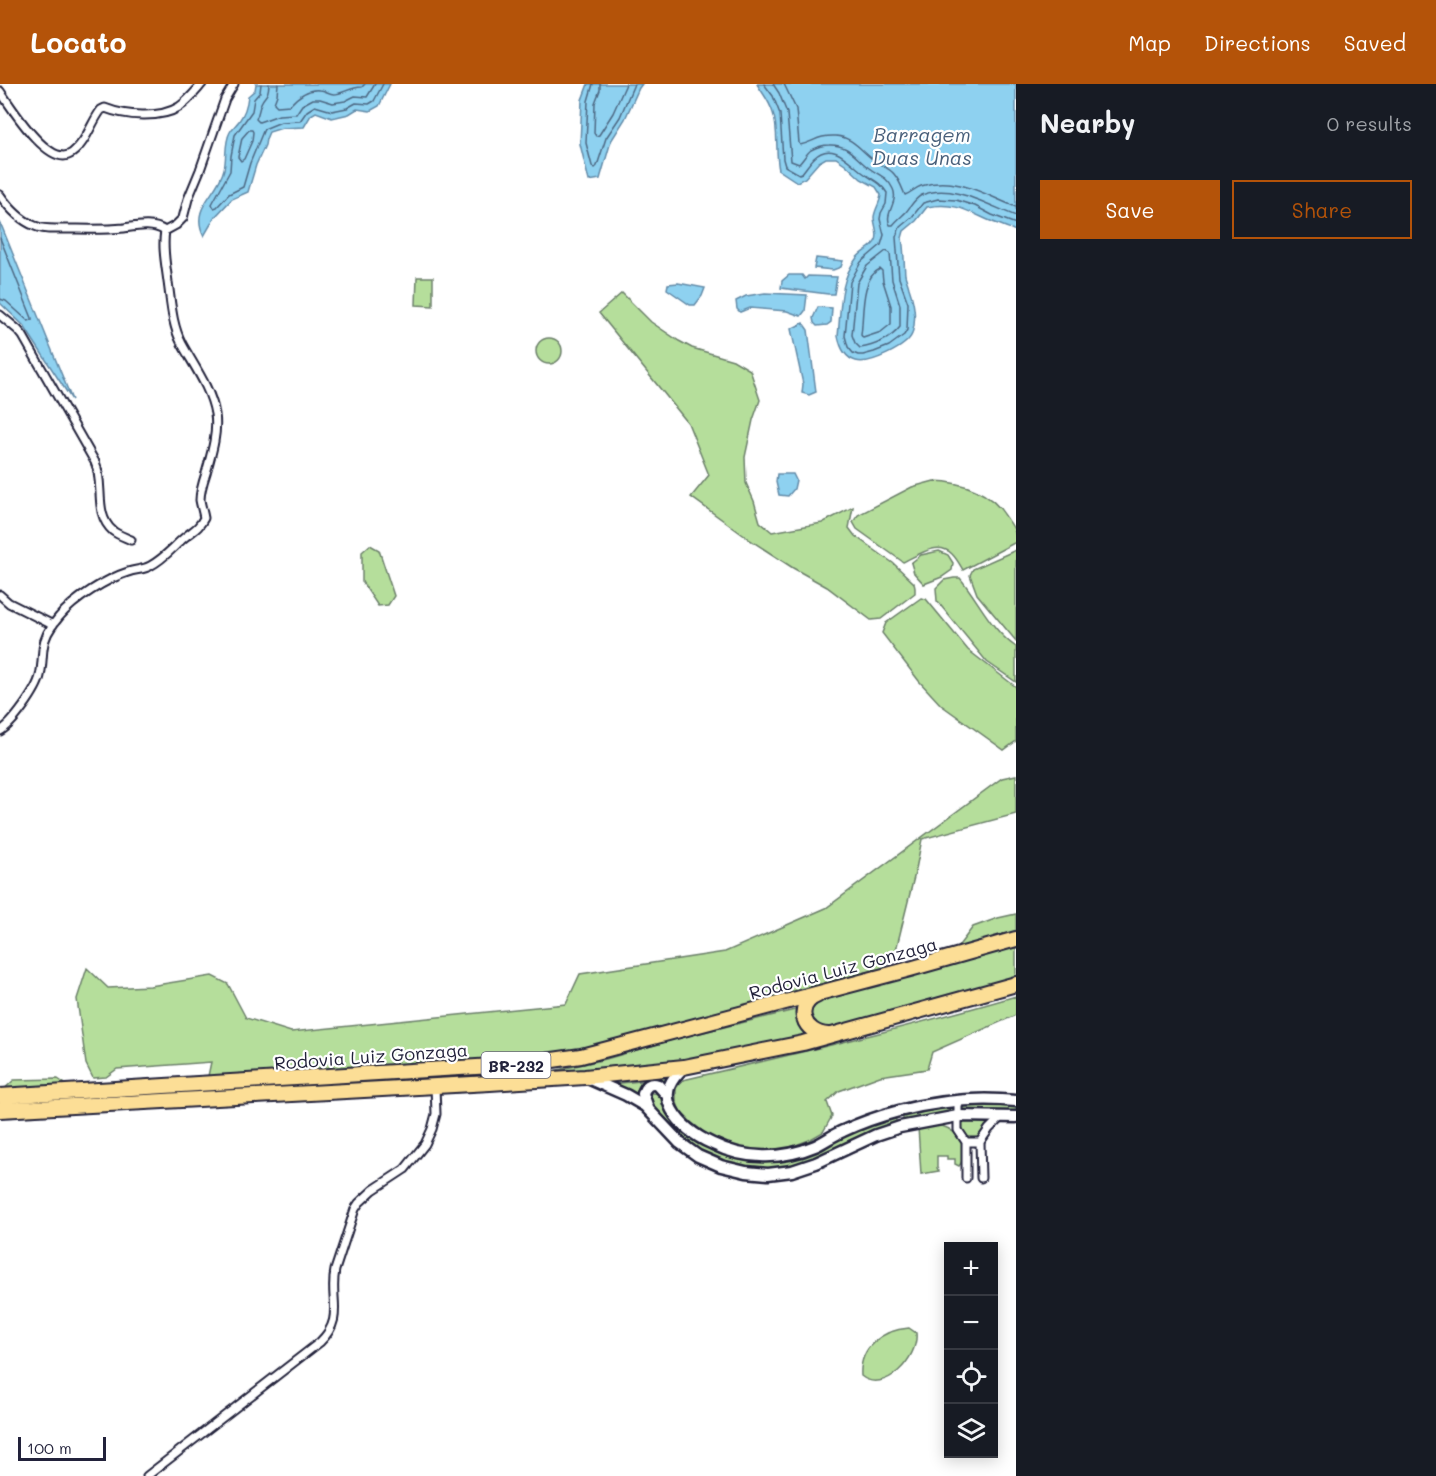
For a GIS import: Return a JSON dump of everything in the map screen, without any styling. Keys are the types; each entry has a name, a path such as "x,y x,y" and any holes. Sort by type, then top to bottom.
{"highway":[{"name":"Rodovia Luiz Gonzaga","path":"0,1096 555,1061 828,991 1016,939"},
{"name":"Rodovia Luiz Gonzaga","path":"0,1110 585,1077 684,1067 803,1043 1016,984"},
{"path":"828,991 808,1000 804,1013 805,1020 818,1034 838,1034"}],"main road":[{"path":"666,1094 674,1076 684,1067"},
{"path":"585,1077 645,1106 680,1143 698,1156 722,1166 746,1172 768,1174 792,1171 900,1127 958,1116 1016,1117"},
{"path":"649,1111 643,1094 646,1086 658,1085 666,1094 674,1114 683,1125 701,1139 724,1149 757,1156 774,1156 805,1150 843,1131 879,1117 927,1104 983,1099 1016,1101"}],"street":[{"path":"0,91 25,126 47,150 56,155 65,156 73,153 78,147 101,110 105,108 137,115 167,112 177,108 192,96 202,84"},
{"path":"0,731 12,721 38,683 44,642 53,625 67,609 108,581 131,571 145,569 168,554 200,526 204,518 200,500 212,450 215,415 206,387 174,326 164,241 165,231 183,218 221,108 234,84"},
{"path":"0,195 8,207 37,228 108,230 150,226 165,231"},
{"path":"0,315 23,336 95,462 100,478 102,514 106,524 115,533 131,540"},
{"path":"0,595 9,603 53,625"},
{"path":"147,1476 328,1334 334,1321 333,1280 356,1209 366,1195 405,1169 425,1144 436,1114 435,1086"},
{"path":"958,1100 958,1130"},
{"path":"897,1111 900,1127"},
{"path":"981,1178 980,1142 1002,1116"},
{"path":"930,1121 946,1123 958,1130 966,1142 966,1178"},
{"path":"966,1142 980,1142"},
{"path":"966,1170 973,1168 980,1170"}],"green space":[{"path":"417,277 433,277 433,306 416,305"},
{"path":"622,293 651,322 679,341 692,348 733,360 750,370 760,400 745,457 746,483 760,522 772,532 822,523 853,507 849,528 855,536 893,563 914,583 915,593 881,619 871,620 827,587 750,540 691,497 709,475 688,423 599,313"},
{"path":"549,338 558,342 562,351 558,360 549,364 540,360 536,351 540,342"},
{"path":"934,481 966,486 993,501 1012,526 1016,542 963,570 952,554 941,548 928,550 903,562 857,529 853,522 858,515 912,487"},
{"path":"370,545 379,550 394,596 388,605 378,606 362,582 362,552"},
{"path":"1016,550 1016,641 977,594 970,575 973,569"},
{"path":"939,551 948,555 953,563 952,570 924,584 914,573 911,563 921,555"},
{"path":"960,578 992,624 1016,647 1016,682 987,662 937,601 936,588 944,580"},
{"path":"921,598 926,599 968,650 1016,687 1016,741 1004,750 941,705 919,681 882,633 886,623"},
{"path":"1016,775 1016,814 922,839 894,958 882,968 733,1008 688,1023 551,1057 233,1079 208,1076 211,1062 117,1069 106,1077 93,1078 86,1064 77,999 87,968 108,988 150,986 212,976 228,984 246,1018 291,1032 566,1004 580,974 725,952 826,908 1002,778"},
{"path":"1016,914 1016,931 957,948 973,927"},
{"path":"1016,940 1016,985 831,1033 812,1024 812,1011 821,1001"},
{"path":"1016,996 1016,1015 932,1052 927,1069 880,1076 839,1091 827,1102 832,1116 823,1132 788,1148 753,1152 727,1146 691,1122 680,1111 676,1100 676,1088 683,1080 892,1030"},
{"path":"799,1009 798,1025 810,1038 738,1056 522,1078 606,1059 675,1039"},
{"path":"671,1078 666,1090 652,1082 645,1106 611,1084"},
{"path":"58,1079 73,1089 0,1093 14,1080"},
{"path":"651,1093 658,1094 667,1101 681,1129 695,1141 722,1155 755,1162 769,1162 793,1157 887,1119 893,1117 896,1120 895,1126 793,1169 747,1170 697,1153 654,1116 648,1096"},
{"path":"1016,1103 1016,1114 959,1113 960,1105"},
{"path":"954,1104 955,1114 904,1123 902,1114"},
{"path":"991,1120 986,1130 975,1138 967,1137 960,1124 963,1121"},
{"path":"932,1125 948,1129 958,1137 963,1148 962,1160 959,1166 955,1164 955,1159 937,1156 939,1171 921,1174 918,1127"},
{"path":"909,1328 916,1333 915,1343 906,1363 898,1371 880,1381 870,1381 861,1376 864,1357 874,1342 890,1332"}],"water":[{"path":"256,84 390,84 379,106 370,111 357,109 349,114 332,118 316,112 311,115 304,127 282,128 269,132 248,192 232,199 215,217 204,236 200,226 202,209 221,178 228,136 243,115 248,96 255,90"},
{"path":"588,84 642,84 611,141 600,179 589,181 580,144 582,100"},
{"name":"Barragem Duas Unas","path":"757,84 1016,84 1016,231 959,208 927,207 904,231 902,238 905,275 914,311 912,334 903,344 879,358 856,361 844,351 838,336 846,277 858,256 872,246 876,240 874,217 881,195 876,187 861,179 836,158 826,158 819,162 805,178 797,182 779,170 775,119 770,105"},
{"path":"0,222 72,400 24,326 0,303"},
{"path":"816,258 843,261 841,267 833,270 814,268"},
{"path":"789,275 802,275 805,279 808,276 837,277 834,294 781,288 782,281"},
{"path":"678,283 705,288 695,305 690,305 667,289 668,284"},
{"path":"765,293 807,295 805,311 801,316 787,311 750,308 740,312 737,309 736,301 746,296"},
{"path":"818,307 832,308 831,322 827,325 817,326 814,323 813,318"},
{"path":"803,323 808,330 816,392 809,395 802,393 803,384 791,329"},
{"path":"777,474 793,474 796,480 794,489 788,496 779,495"}]}
